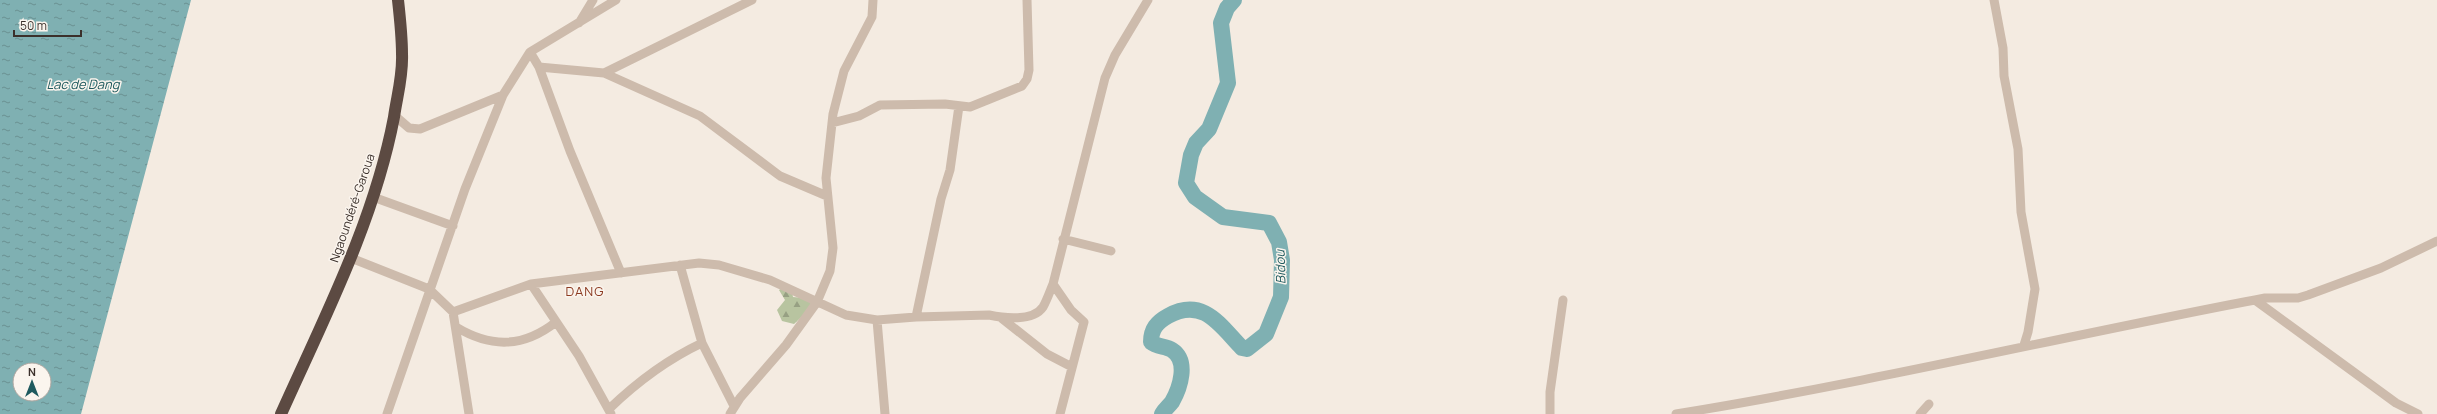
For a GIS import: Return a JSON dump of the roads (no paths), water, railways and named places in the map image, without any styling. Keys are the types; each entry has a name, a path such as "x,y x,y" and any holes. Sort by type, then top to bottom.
{"highway":[{"name":"Ngaoundéré-Garoua","path":"281,414 351,258 373,197 389,144 400,85 402,55 398,0"}],"street":[{"path":"578,24 593,0"},
{"path":"387,414 429,289 503,95 530,52 616,0"},
{"path":"604,73 752,0"},
{"path":"680,265 702,343 732,410 786,345 817,302 830,270 833,248 826,178 832,123 840,82 851,58 868,28 872,17 872,0"},
{"path":"832,123 860,116 880,105 945,104 970,107 1022,86 1027,79 1026,0"},
{"path":"453,312 531,284 680,265 706,264 744,271 770,280 846,315 877,320 989,314 1000,317 1024,316 1039,311 1053,284 1063,239 1105,78 1115,55 1148,0"},
{"path":"1994,0 2003,48 2004,76 2018,150 2021,212 2035,289 2028,332 2024,345"},
{"path":"530,52 539,67 570,151 621,273"},
{"path":"539,67 604,73 700,116 780,176 827,196"},
{"path":"394,115 409,128 420,128 503,95"},
{"path":"916,317 941,199 950,170 959,106"},
{"path":"373,197 453,226"},
{"path":"1063,239 1111,251"},
{"path":"1676,414 1796,394 2024,345 2255,300 2308,296 2381,268 2437,241"},
{"path":"351,258 429,289 453,312 469,414"},
{"path":"531,284 579,356 610,412 662,366 685,351 702,343"},
{"path":"1053,284 1071,310 1084,322 1060,414"},
{"path":"1550,414 1550,392 1563,300"},
{"path":"2255,300 2396,403 2418,414"},
{"path":"1000,317 1047,354 1072,367"},
{"path":"877,320 885,414"},
{"path":"456,327 472,336 502,343 533,337 556,322"},
{"path":"1920,414 1929,404"}],"water":[{"name":"Lac de Dang","path":"0,0 191,0 81,414 0,414"}],"waterway":[{"name":"Bidou","path":"1162,414 1172,402 1178,390 1182,368 1177,355 1172,350 1151,342 1153,330 1158,323 1168,316 1181,311 1192,310 1202,312 1219,323 1242,348 1247,349 1266,334 1281,297 1282,260 1279,242 1269,223 1223,217 1195,197 1186,183 1191,155 1196,143 1209,129 1228,83 1221,23 1227,8 1234,0"}],"district":[{"name":"DANG","path":"585,291"}]}
